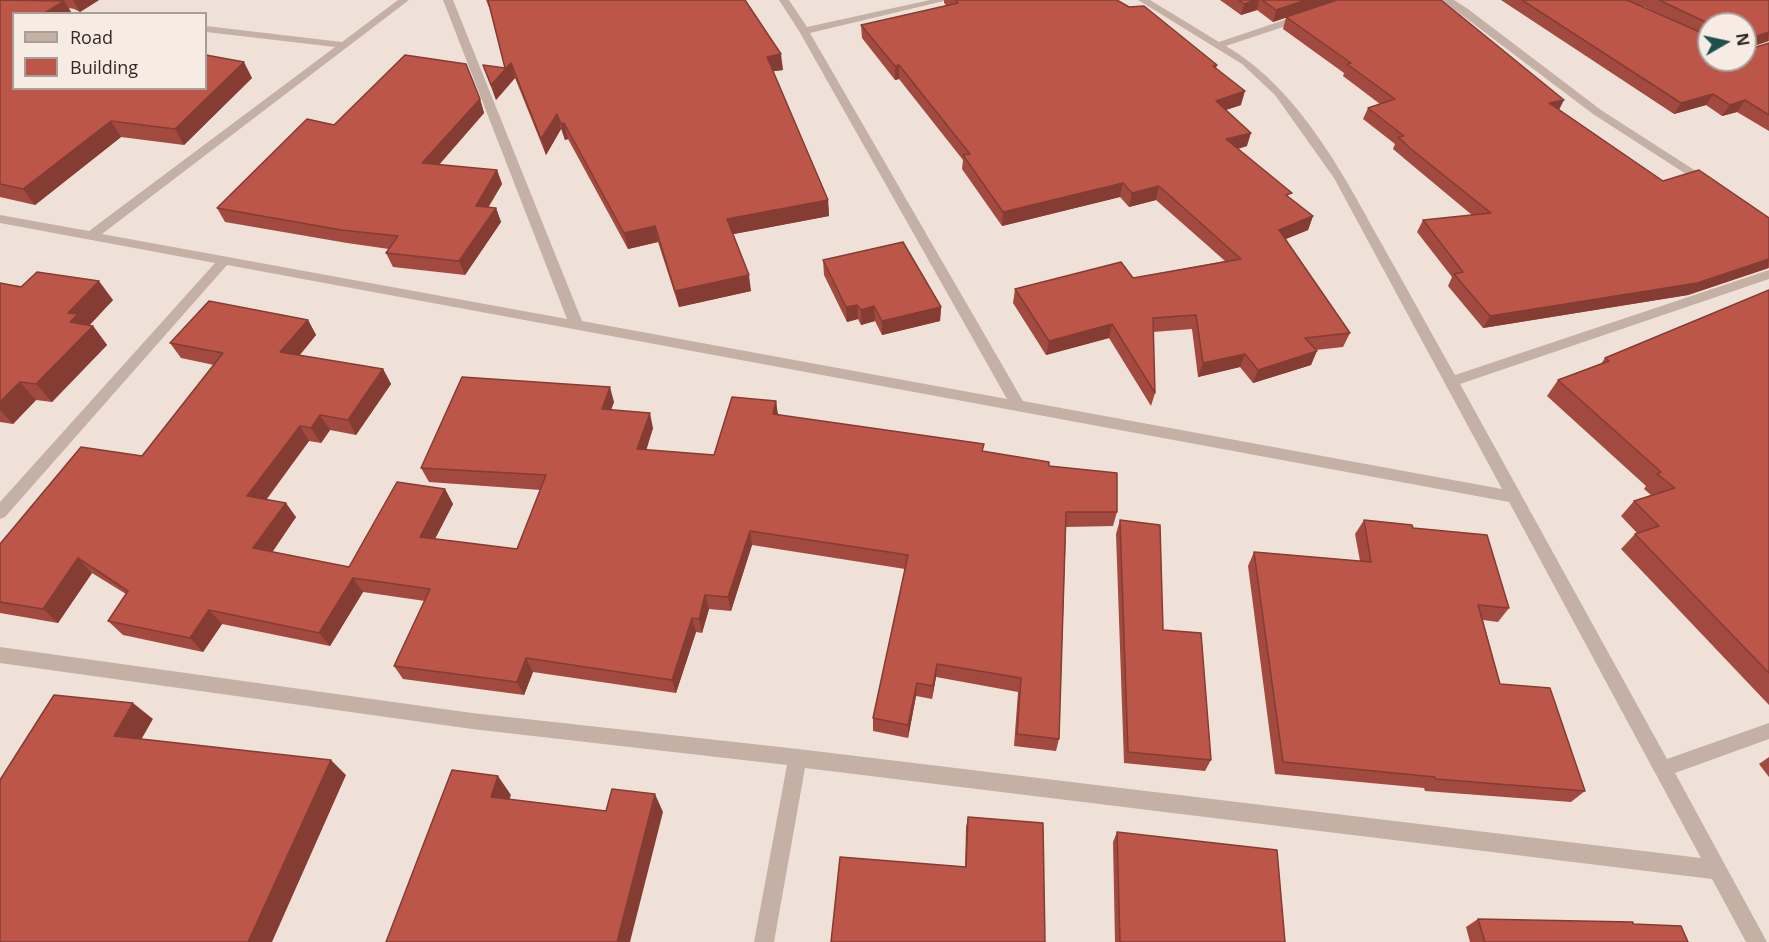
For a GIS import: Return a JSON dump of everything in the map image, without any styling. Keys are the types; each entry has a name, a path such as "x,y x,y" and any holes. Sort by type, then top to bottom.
{"street":[{"path":"90,237 404,0"},
{"path":"448,0 577,326"},
{"path":"784,0 804,31 1018,406"},
{"path":"804,31 943,0"},
{"path":"1143,0 1245,62 1279,93 1340,178 1757,942"},
{"path":"1447,0 1465,11 1597,112 1721,191"},
{"path":"1219,45 1309,15"},
{"path":"207,29 343,45"},
{"path":"0,219 1514,497"},
{"path":"0,513 223,261"},
{"path":"1451,382 1769,274"},
{"path":"0,655 472,721 798,758 1718,870"},
{"path":"1662,769 1769,731"},
{"path":"764,942 798,758"}],"building":[{"path":"0,0 64,1 46,12 12,12 12,90 207,90 207,55 244,62 175,129 111,121 23,189 0,184"},
{"path":"488,0 745,0 781,54 767,57 828,200 727,219 749,275 675,291 655,226 624,233 557,114 541,139 511,63 491,85 483,65 505,68"},
{"path":"955,0 1117,0 1129,7 1144,6 1217,65 1213,66 1245,91 1216,101 1251,133 1226,139 1292,193 1286,195 1313,216 1279,230 1350,333 1305,338 1317,351 1258,370 1245,354 1203,363 1196,315 1153,318 1155,393 1112,324 1049,341 1015,289 1121,262 1133,278 1241,259 1159,186 1132,193 1123,183 1003,212 963,155 970,154 899,65 895,66 861,25 958,3"},
{"path":"1239,0 1255,0 1244,4"},
{"path":"1262,0 1306,0 1276,10"},
{"path":"1337,0 1441,0 1564,100 1549,103 1663,181 1699,170 1769,218 1769,259 1697,283 1490,316 1454,274 1463,272 1423,220 1491,213 1411,149 1398,137 1404,136 1368,108 1395,99 1347,64 1351,63 1286,17"},
{"path":"1522,0 1627,0 1697,31 1697,72 1757,72 1757,47 1769,43 1769,115 1745,100 1730,105 1713,94 1681,103"},
{"path":"1659,0 1769,0 1769,32 1757,36 1757,12 1697,12 1697,18"},
{"path":"405,55 466,64 480,99 422,163 497,170 476,206 496,208 459,261 386,253 398,236 341,230 217,208 307,119 334,125"},
{"path":"903,242 941,307 882,321 874,306 861,310 857,305 846,307 823,260"},
{"path":"37,272 99,281 68,313 78,314 70,322 93,326 36,384 20,382 0,402 0,283 21,287"},
{"path":"1769,290 1769,673 1635,534 1659,526 1634,501 1675,488 1657,474 1661,472 1558,380 1609,361 1605,358"},
{"path":"209,301 308,320 280,352 383,369 348,420 320,415 311,428 300,426 247,496 286,503 253,548 349,567 397,482 445,489 420,537 517,549 546,475 421,468 462,377 610,387 602,409 650,413 637,449 714,455 732,397 776,401 773,414 984,444 982,451 1049,462 1049,466 1117,473 1117,512 1066,512 1059,739 1017,734 1021,678 937,664 933,686 917,683 908,725 873,718 908,555 750,531 728,597 705,595 699,619 692,618 672,680 526,658 517,682 394,666 430,589 353,578 319,633 209,610 190,638 108,621 128,591 78,558 43,609 0,602 0,544 81,447 142,456 223,353 170,343"},
{"path":"1120,520 1160,525 1163,630 1201,633 1211,760 1128,752"},
{"path":"1364,520 1412,525 1413,528 1487,535 1509,608 1478,605 1500,684 1550,688 1585,791 1436,779 1435,777 1283,762 1254,552 1371,562"},
{"path":"54,695 133,703 114,736 331,760 248,942 0,942 0,780"},
{"path":"452,770 498,776 491,797 606,811 612,789 655,794 617,942 386,942"},
{"path":"968,817 1043,823 1045,942 831,942 840,857 966,867"},
{"path":"1117,832 1277,850 1285,942 1120,942"},
{"path":"1478,919 1633,922 1633,924 1681,926 1688,942 1485,942"}]}
